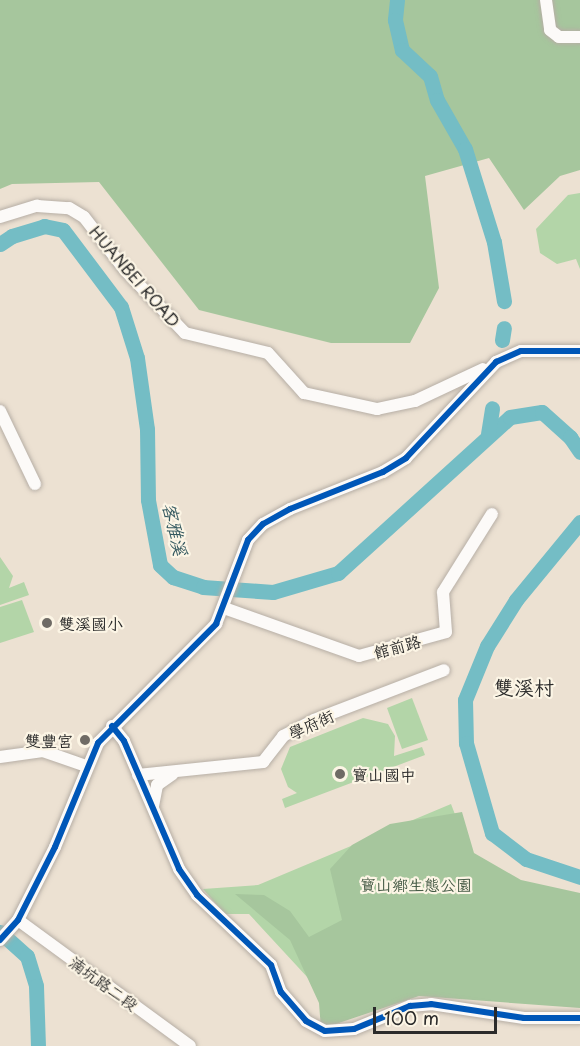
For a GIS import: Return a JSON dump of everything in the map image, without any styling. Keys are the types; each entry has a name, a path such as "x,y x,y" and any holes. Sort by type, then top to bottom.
{"street":[{"path":"546,0 550,30 559,37 580,37"},
{"name":"HUANBEI ROAD","path":"0,217 37,206 69,208 84,217 125,270 185,333 268,353 304,393 326,399 377,409 416,401 521,351 580,351"},
{"path":"0,940 18,920 55,847 86,766 112,726 205,639 224,608 248,540 263,524 290,509 383,472 406,458 496,362"},
{"path":"0,411 35,484"},
{"name":"館前路","path":"224,608 359,656 446,632 443,592 492,514"},
{"name":"學府街","path":"138,775 263,762 283,736 314,720 444,670"},
{"path":"112,726 124,741 179,869 197,895 271,965 292,1007 306,1021 325,1031 354,1029 410,1006 431,1004 524,1018 580,1018"},
{"path":"0,757 44,751 86,766"},
{"name":"學府街","path":"153,810 157,784 166,776 183,771"},
{"name":"湳坑路二段","path":"18,920 190,1046"}],"green space":[{"path":"0,0 580,0 580,170 560,176 524,210 489,158 425,176 439,288 410,343 331,343 199,310 99,182 12,184 0,189"},
{"path":"580,193 580,269 576,259 557,264 540,253 536,229 568,195"},
{"path":"0,557 13,576 9,588 24,582 29,595 0,605"},
{"path":"22,600 34,632 0,643 0,607"},
{"path":"412,698 428,740 402,749 387,708"},
{"path":"363,718 388,724 395,736 394,756 422,747 425,755 285,808 282,799 297,793 288,787 281,769 290,747"},
{"name":"寶山鄉生態公園","path":"451,804 471,856 321,992 249,914 225,914 203,889 258,885"},
{"path":"462,812 474,853 521,880 580,893 580,1008 419,996 321,1029 319,1003 290,940 235,894 264,895 290,911 309,937 342,920 330,869 352,845 390,824"}],"waterway":[{"path":"397,0 395,20 402,50 430,76 437,100 465,149 494,242 504,301"},
{"name":"客雅溪","path":"0,244 12,236 44,226 63,230 121,307 137,358 147,429 148,500 160,565 173,577 203,587 273,592 338,573 510,417 542,412 570,437 580,452"},
{"path":"502,340 504,328"},
{"path":"488,434 492,408"},
{"name":"客雅溪","path":"580,522 516,600 487,646 465,700 466,743 492,833 526,859 580,877"},
{"path":"0,932 27,956 36,986 38,1046"}],"cycle path":[{"path":"0,940 18,920 55,847 98,743 216,624 248,540 263,524 290,509 383,472 406,458 496,362 521,351 580,351"},
{"path":"112,726 124,741 179,869 197,895 271,965 281,992 306,1021 325,1031 354,1029 410,1006 431,1004 524,1018 580,1018"}],"place":[{"name":"雙溪國小","path":"47,623"},
{"name":"雙豐宮","path":"85,740"},
{"name":"寶山國中","path":"340,774"}],"district":[{"name":"雙溪村","path":"524,687"}]}
